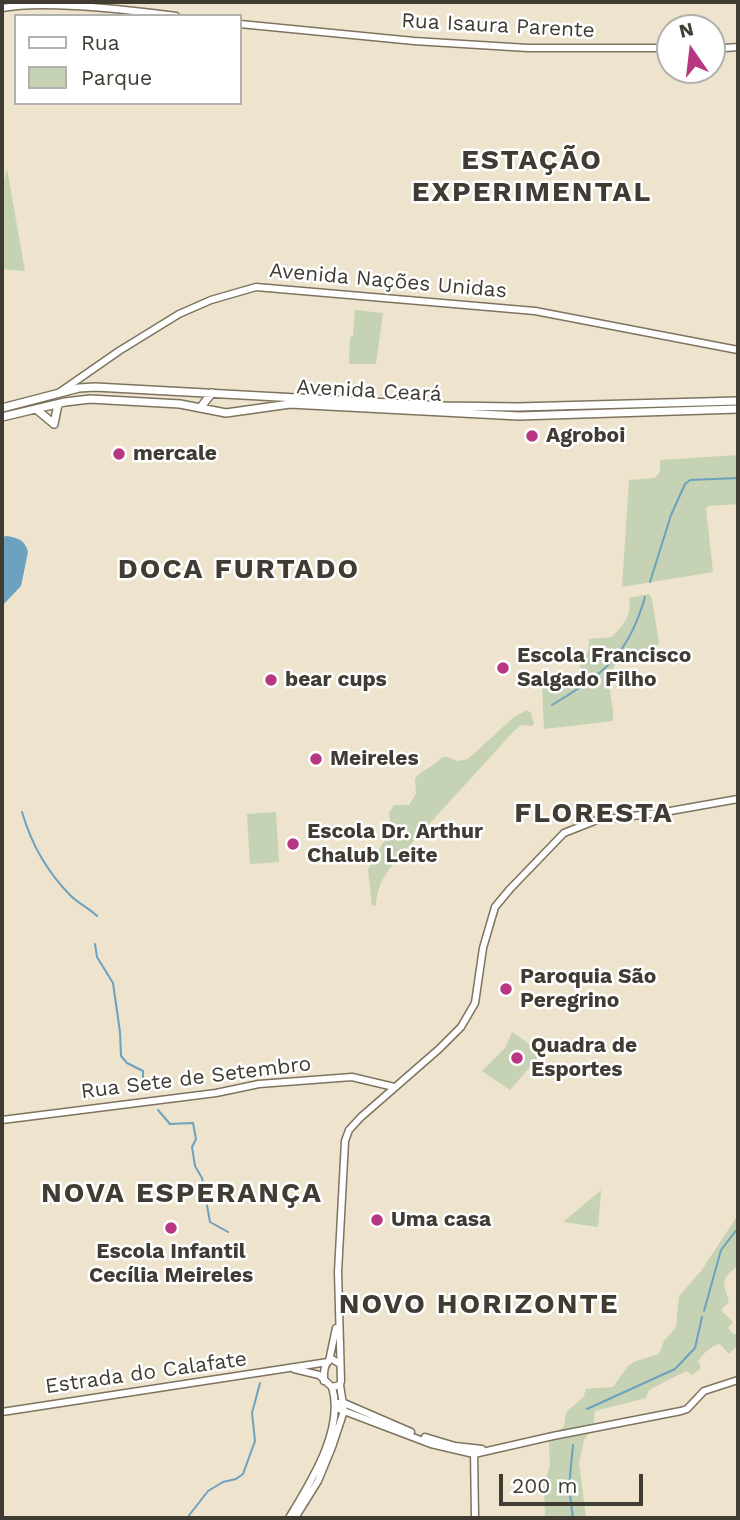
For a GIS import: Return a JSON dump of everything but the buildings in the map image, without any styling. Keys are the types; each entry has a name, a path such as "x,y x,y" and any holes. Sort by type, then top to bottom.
{"main road":[{"name":"Avenida Ceará","path":"2,408 95,387 430,405 518,407 738,401"},
{"path":"50,406 59,393"},
{"path":"200,408 212,393"},
{"path":"233,395 237,405 234,411"},
{"name":"Avenida Ceará","path":"2,417 90,399 180,404 226,413 290,404 519,416 738,409"},
{"path":"36,409 54,424 58,404"}],"street":[{"path":"2,8 32,2 160,14"},
{"name":"Rua Isaura Parente","path":"242,24 528,48 656,48"},
{"name":"Avenida Nações Unidas","path":"59,393 179,314 211,300 256,287 512,309 573,317 738,350"},
{"path":"295,1518 318,1481 340,1406 341,1195 345,1141 353,1124 439,1049 468,1016 475,1003 483,948 495,907 564,833 597,820 738,799"},
{"name":"Rua Sete de Setembro","path":"2,1120 166,1100 259,1084 352,1077 394,1087"},
{"path":"324,1381 325,1367 339,1316"},
{"path":"328,1361 332,1359 340,1364"},
{"name":"Estrada do Calafate","path":"2,1412 294,1369 328,1361"},
{"path":"289,1518 319,1463 340,1406 332,1387 318,1375 294,1369"},
{"path":"459,1452 495,1449 681,1411 687,1409 704,1391 738,1380"},
{"path":"332,1387 340,1385"},
{"path":"340,1406 431,1444 459,1452 471,1459 474,1466"},
{"path":"340,1406 429,1439 474,1452"},
{"path":"474,1452 475,1518"}],"green space":[{"path":"7,169 25,271 2,269 2,190"},
{"path":"355,310 383,313 376,364 349,364"},
{"path":"738,455 738,504 708,506 706,509 713,572 622,587 629,480 655,478 660,472 660,460"},
{"path":"649,594 659,643 650,650 625,657 615,665 610,679 613,721 544,729 542,685 579,680 581,661 588,651 589,639 612,637 626,619 629,598"},
{"path":"527,710 531,713 534,724 521,725 513,732 390,867 378,891 376,905 372,906 368,869 384,841 390,821 389,813 394,805 409,805 416,794 415,779 441,758 458,761 468,759 514,717"},
{"path":"276,812 279,862 250,864 247,814"},
{"path":"512,1032 542,1053 510,1090 482,1071 505,1048"},
{"path":"601,1190 598,1227 563,1222"},
{"path":"738,1215 738,1265 725,1279 729,1302 721,1310 733,1322 728,1328 733,1334 738,1334 738,1345 729,1354 720,1344 713,1347 698,1361 701,1368 692,1375 686,1371 649,1390 646,1398 595,1411 593,1428 584,1440 579,1463 586,1518 545,1518 544,1485 550,1465 549,1442 557,1431 564,1427 566,1412 583,1398 586,1389 613,1387 628,1366 659,1354 664,1341 676,1327 679,1296 701,1271"}],"water":[{"path":"2,537 20,540 28,552 21,586 2,606"}],"waterway":[{"path":"650,582 671,515 685,484 690,480 738,478"},
{"path":"552,705 586,683 611,662 630,635 645,597"},
{"path":"22,812 35,846 55,878 71,896 97,916"},
{"path":"95,944 97,957 113,983 121,1056 127,1063 143,1071 143,1078"},
{"path":"158,1110 170,1124 193,1123 196,1139 192,1147 195,1166 202,1178 210,1222 228,1232"},
{"path":"704,1311 721,1250 738,1228"},
{"path":"587,1409 675,1369 695,1348 702,1317"},
{"path":"187,1518 208,1491 243,1474 255,1441 252,1413 260,1383"},
{"path":"573,1445 569,1487 573,1518"}],"place":[{"name":"Agroboi","path":"532,436"},
{"name":"mercale","path":"119,454"},
{"name":"Escola Francisco Salgado Filho","path":"503,668"},
{"name":"bear cups","path":"271,680"},
{"name":"Meireles","path":"316,759"},
{"name":"Escola Dr. Arthur Chalub Leite","path":"293,844"},
{"name":"Paroquia São Peregrino","path":"506,989"},
{"name":"Quadra de Esportes","path":"517,1058"},
{"name":"Uma casa","path":"377,1220"},
{"name":"Escola Infantil Cecília Meireles","path":"171,1228"}],"district":[{"name":"ESTAÇÃO EXPERIMENTAL","path":"532,177"},
{"name":"DOCA FURTADO","path":"239,570"},
{"name":"FLORESTA","path":"594,814"},
{"name":"NOVA ESPERANÇA","path":"182,1194"},
{"name":"NOVO HORIZONTE","path":"479,1305"}]}
